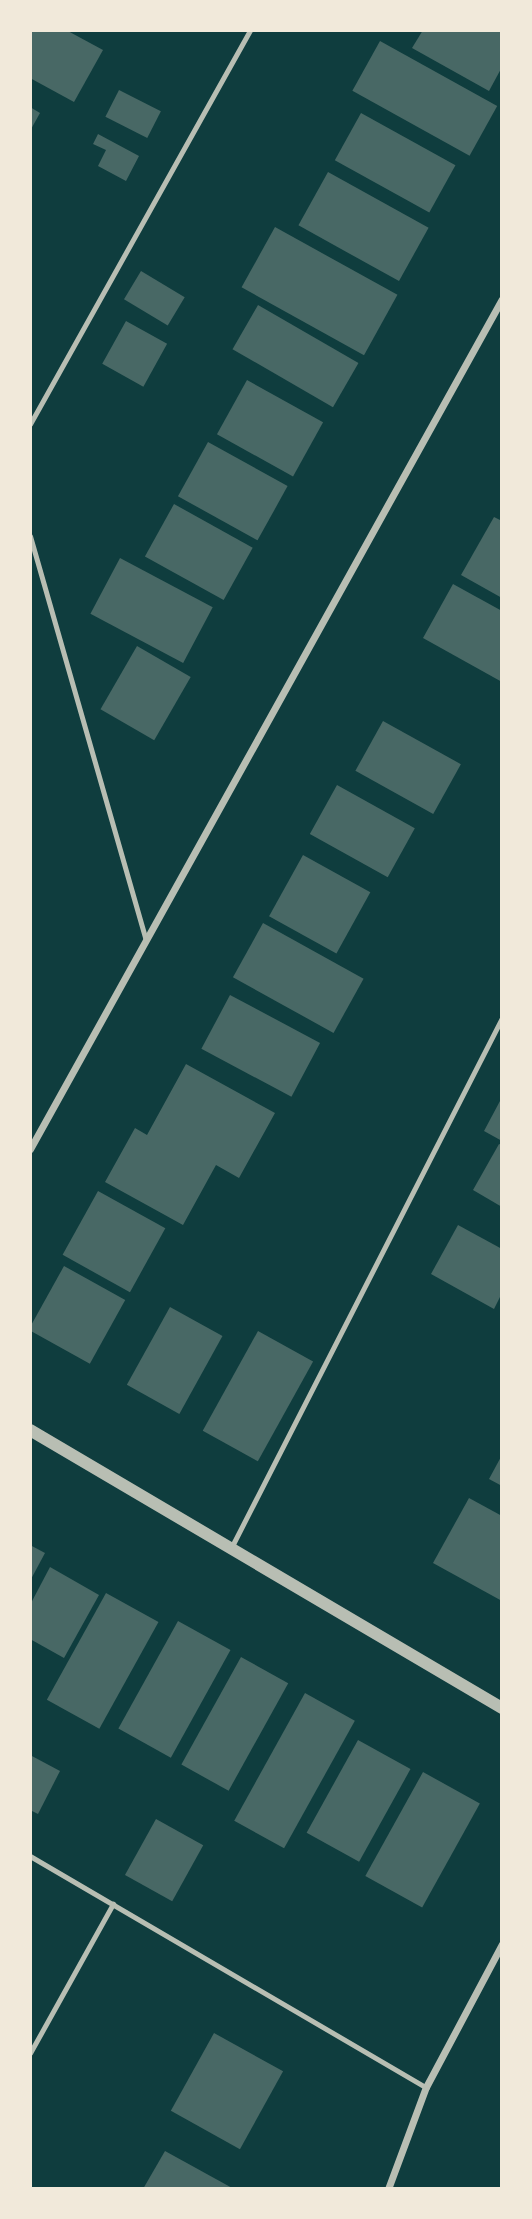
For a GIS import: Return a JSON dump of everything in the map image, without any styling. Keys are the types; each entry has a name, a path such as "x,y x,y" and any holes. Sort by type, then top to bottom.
{"street":[{"path":"30,1149 502,299"},
{"path":"30,1430 502,1708"},
{"path":"388,2189 426,2087 502,1944"}],"lane":[{"path":"30,424 250,30"},
{"path":"30,537 146,940"},
{"path":"231,1548 502,1018"},
{"path":"30,1856 426,2087"},
{"path":"30,2053 113,1904"}],"building":[{"path":"30,30 66,30 103,50 74,102 30,78"},
{"path":"423,30 502,30 502,67 489,91 412,48"},
{"path":"380,41 497,106 470,156 352,91"},
{"path":"119,90 161,111 147,138 105,117"},
{"path":"30,107 40,113 30,131"},
{"path":"361,113 455,165 429,213 335,160"},
{"path":"98,134 139,156 126,181 98,166 106,150 93,144"},
{"path":"328,172 429,228 399,281 298,225"},
{"path":"275,227 397,295 364,355 242,287"},
{"path":"141,271 185,297 168,326 124,299"},
{"path":"258,305 358,363 333,407 232,349"},
{"path":"126,321 167,344 143,387 102,364"},
{"path":"247,380 323,422 293,476 217,434"},
{"path":"208,442 288,486 258,540 178,496"},
{"path":"174,504 253,548 224,600 145,556"},
{"path":"494,517 502,521 502,598 461,575"},
{"path":"120,558 213,607 183,663 90,614"},
{"path":"453,584 502,611 502,682 423,638"},
{"path":"137,646 191,677 154,740 100,709"},
{"path":"383,721 461,764 433,814 355,771"},
{"path":"337,785 415,828 388,877 310,834"},
{"path":"303,855 370,892 336,954 269,916"},
{"path":"263,923 364,979 334,1033 233,977"},
{"path":"230,995 320,1043 291,1097 201,1049"},
{"path":"186,1064 275,1113 239,1178 216,1165 183,1225 105,1182 135,1128 147,1135"},
{"path":"500,1101 502,1102 502,1141 484,1131"},
{"path":"499,1144 502,1145 502,1207 473,1190"},
{"path":"98,1191 165,1228 130,1292 63,1255"},
{"path":"458,1225 502,1249 502,1293 494,1309 431,1274"},
{"path":"64,1266 125,1300 90,1364 30,1331"},
{"path":"170,1307 222,1336 179,1414 127,1385"},
{"path":"258,1331 313,1362 258,1461 203,1431"},
{"path":"502,1455 502,1486 489,1479"},
{"path":"469,1498 502,1516 502,1601 433,1563"},
{"path":"30,1545 45,1553 30,1581"},
{"path":"50,1567 99,1595 64,1658 30,1639 30,1605"},
{"path":"106,1593 158,1622 99,1729 47,1700"},
{"path":"178,1621 230,1650 171,1758 118,1729"},
{"path":"241,1657 288,1683 229,1791 181,1765"},
{"path":"305,1693 355,1721 284,1848 234,1821"},
{"path":"358,1740 410,1769 359,1862 307,1833"},
{"path":"30,1755 60,1771 38,1814 30,1810"},
{"path":"423,1772 480,1804 422,1908 365,1876"},
{"path":"156,1819 203,1845 172,1901 125,1875"},
{"path":"214,2033 283,2071 240,2149 171,2111"},
{"path":"165,2151 234,2189 143,2189"}]}
